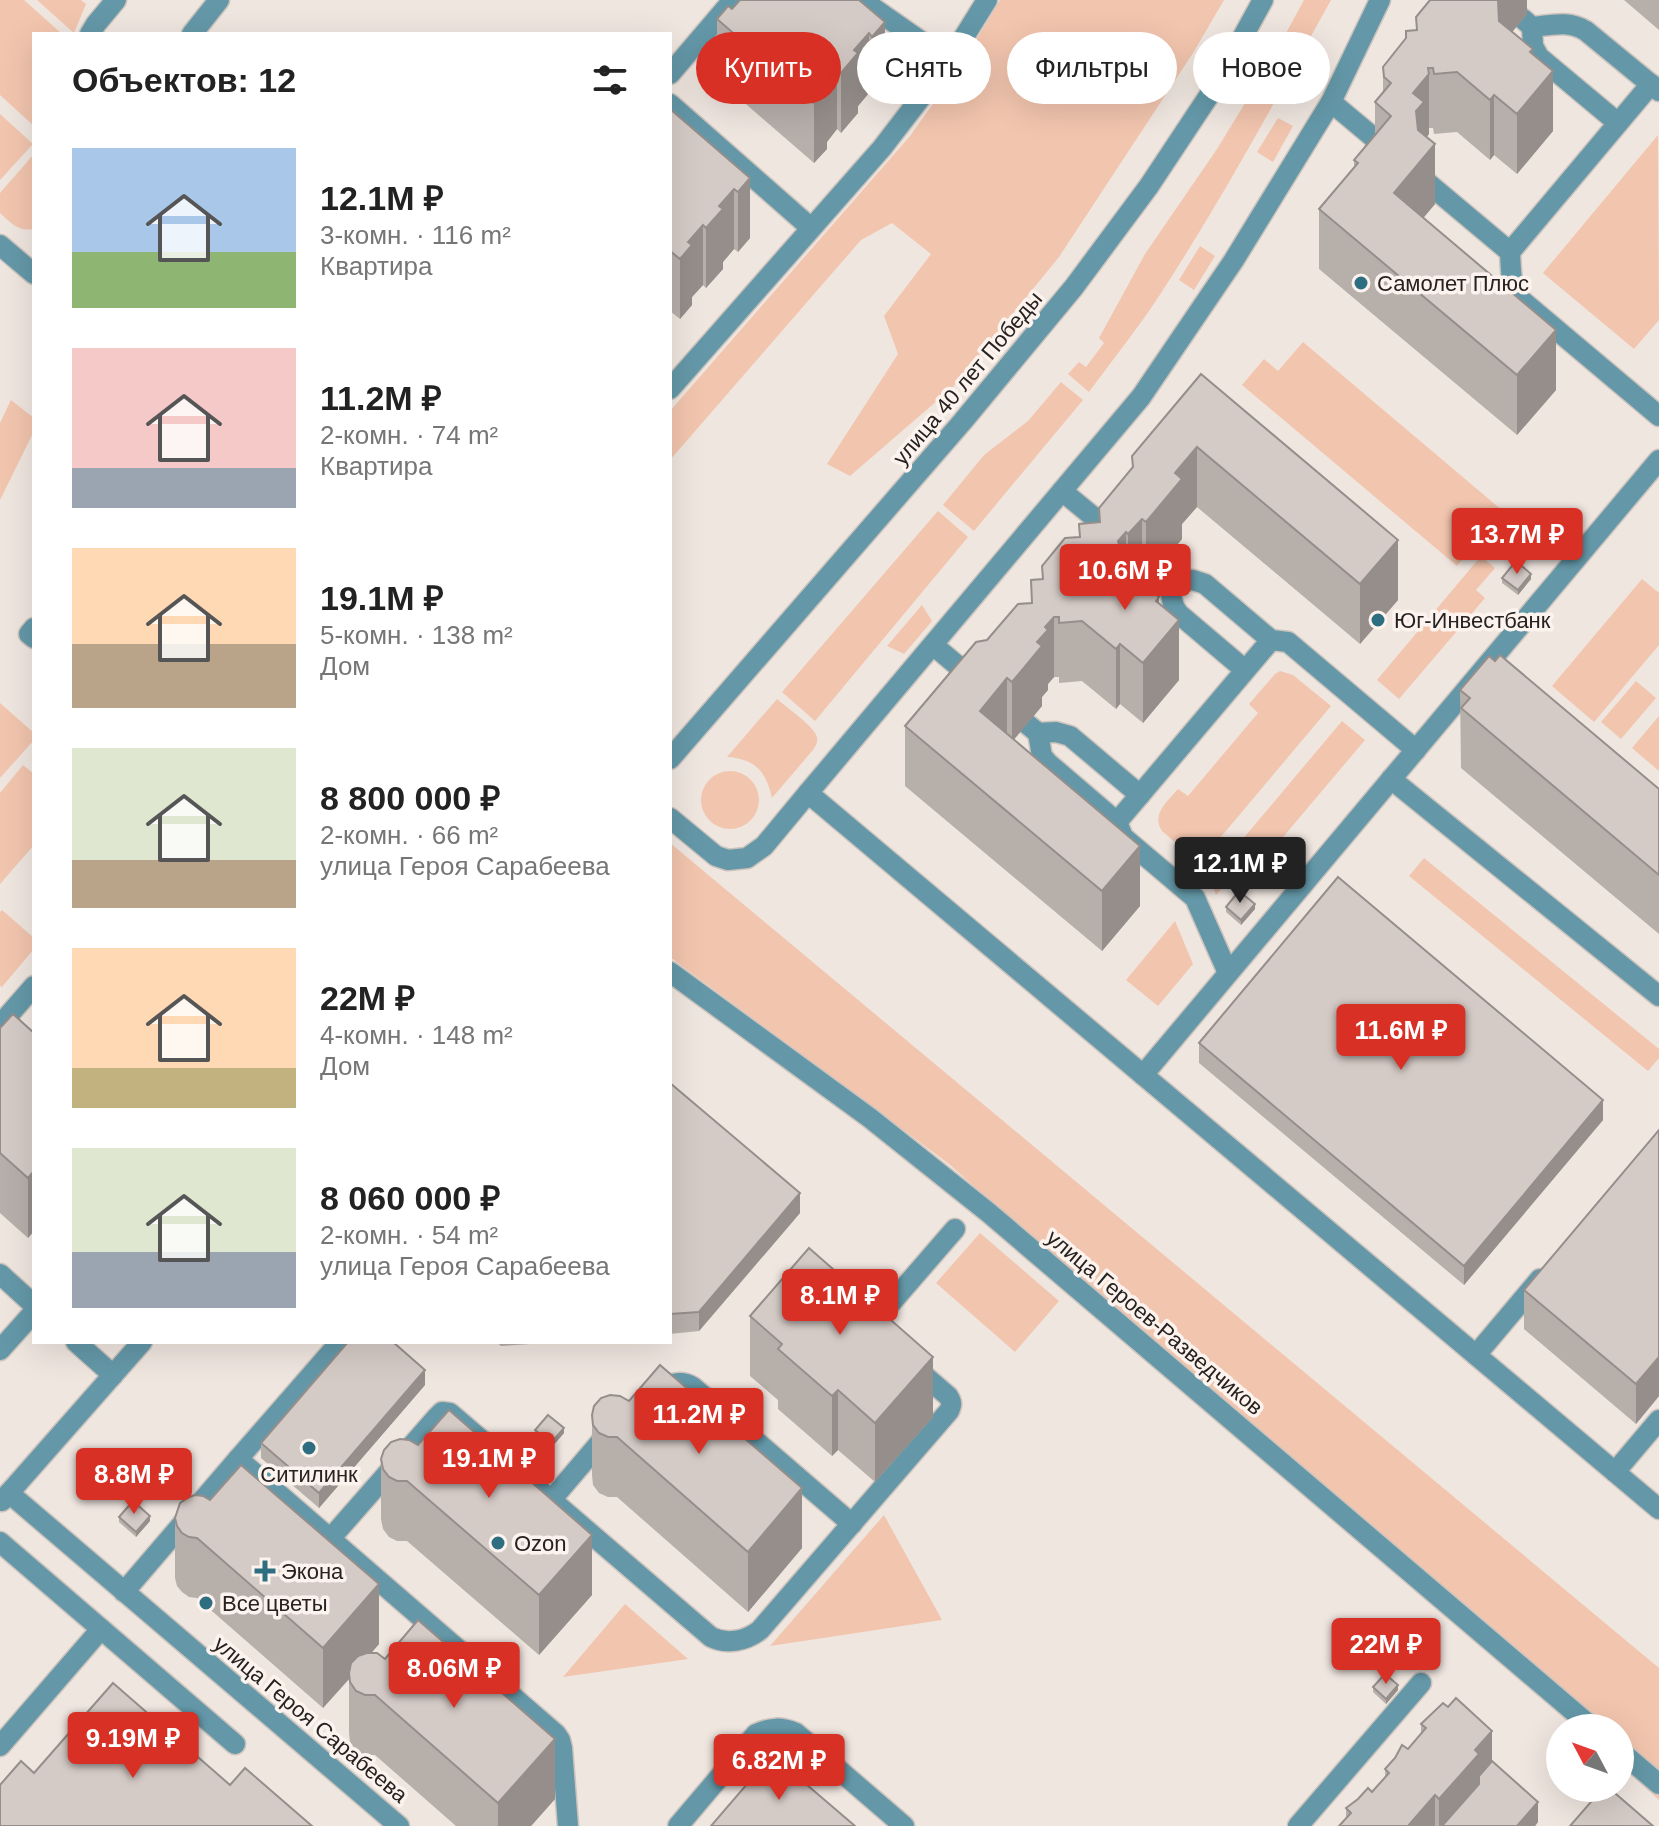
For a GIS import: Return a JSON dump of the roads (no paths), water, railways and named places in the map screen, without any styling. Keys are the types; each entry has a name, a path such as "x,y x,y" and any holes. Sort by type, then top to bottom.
{"street":[{"path":"91,32 116,0"},
{"path":"194,32 219,0"},
{"path":"672,72 733,0"},
{"path":"862,0 908,32"},
{"path":"967,32 987,0"},
{"name":"улица 40 лет Победы","path":"672,757 1074,287 1149,186 1218,82 1263,0"},
{"path":"672,820 716,856 728,860 747,858 764,846 1141,397 1234,260 1331,102 1380,0"},
{"path":"1618,123 1539,57 1527,23 1577,25 1655,88 1618,123 1510,252 1512,284 1520,299 1659,416"},
{"path":"1331,102 1386,148"},
{"path":"672,383 882,148 916,104"},
{"path":"672,106 811,228"},
{"path":"1417,174 1510,252"},
{"path":"0,245 32,272"},
{"path":"1143,1075 1659,460"},
{"path":"1062,491 1122,541"},
{"path":"1245,670 1174,609 1163,576 1199,581 1271,640 1288,642 1416,750"},
{"path":"1117,822 1271,640"},
{"path":"933,645 992,695"},
{"path":"1140,795 1070,736 1032,729 1042,756 1048,763 1117,822 1123,837 1195,898 1228,973"},
{"path":"1391,779 1659,996"},
{"path":"808,793 1659,1509"},
{"name":"улица Героев-Разведчиков","path":"672,973 870,1118 989,1213 1577,1714"},
{"path":"26,1029 5,1020 32,988"},
{"path":"330,1539 442,1412 450,1413 711,1637 725,1641 751,1637 951,1406 948,1396 875,1331 874,1325 955,1229"},
{"path":"1476,1355 1557,1259"},
{"path":"0,1274 32,1303"},
{"path":"0,1350 32,1314"},
{"path":"78,1344 113,1375"},
{"path":"5,1498 140,1344"},
{"path":"124,1592 338,1344"},
{"path":"638,1399 645,1393 685,1382 852,1524"},
{"path":"1615,1472 1659,1420"},
{"path":"552,1499 619,1421"},
{"path":"238,1459 556,1734 562,1748 568,1826"},
{"name":"улица Героя Сарабеева","path":"5,1498 124,1592 399,1826"},
{"path":"0,1542 235,1744"},
{"path":"0,1746 101,1629"},
{"path":"1298,1826 1421,1683"},
{"path":"678,1826 756,1734 769,1728 783,1727 796,1733 904,1826"},
{"path":"1634,1763 1659,1784"}],"place":[{"name":"Самолет Плюс","path":"1361,283"},
{"name":"Юг-Инвестбанк","path":"1378,620"},
{"name":"Ситилинк","path":"309,1448"},
{"name":"Ozon","path":"498,1543"},
{"name":"Экона","path":"265,1571"},
{"name":"Все цветы","path":"206,1603"}]}
